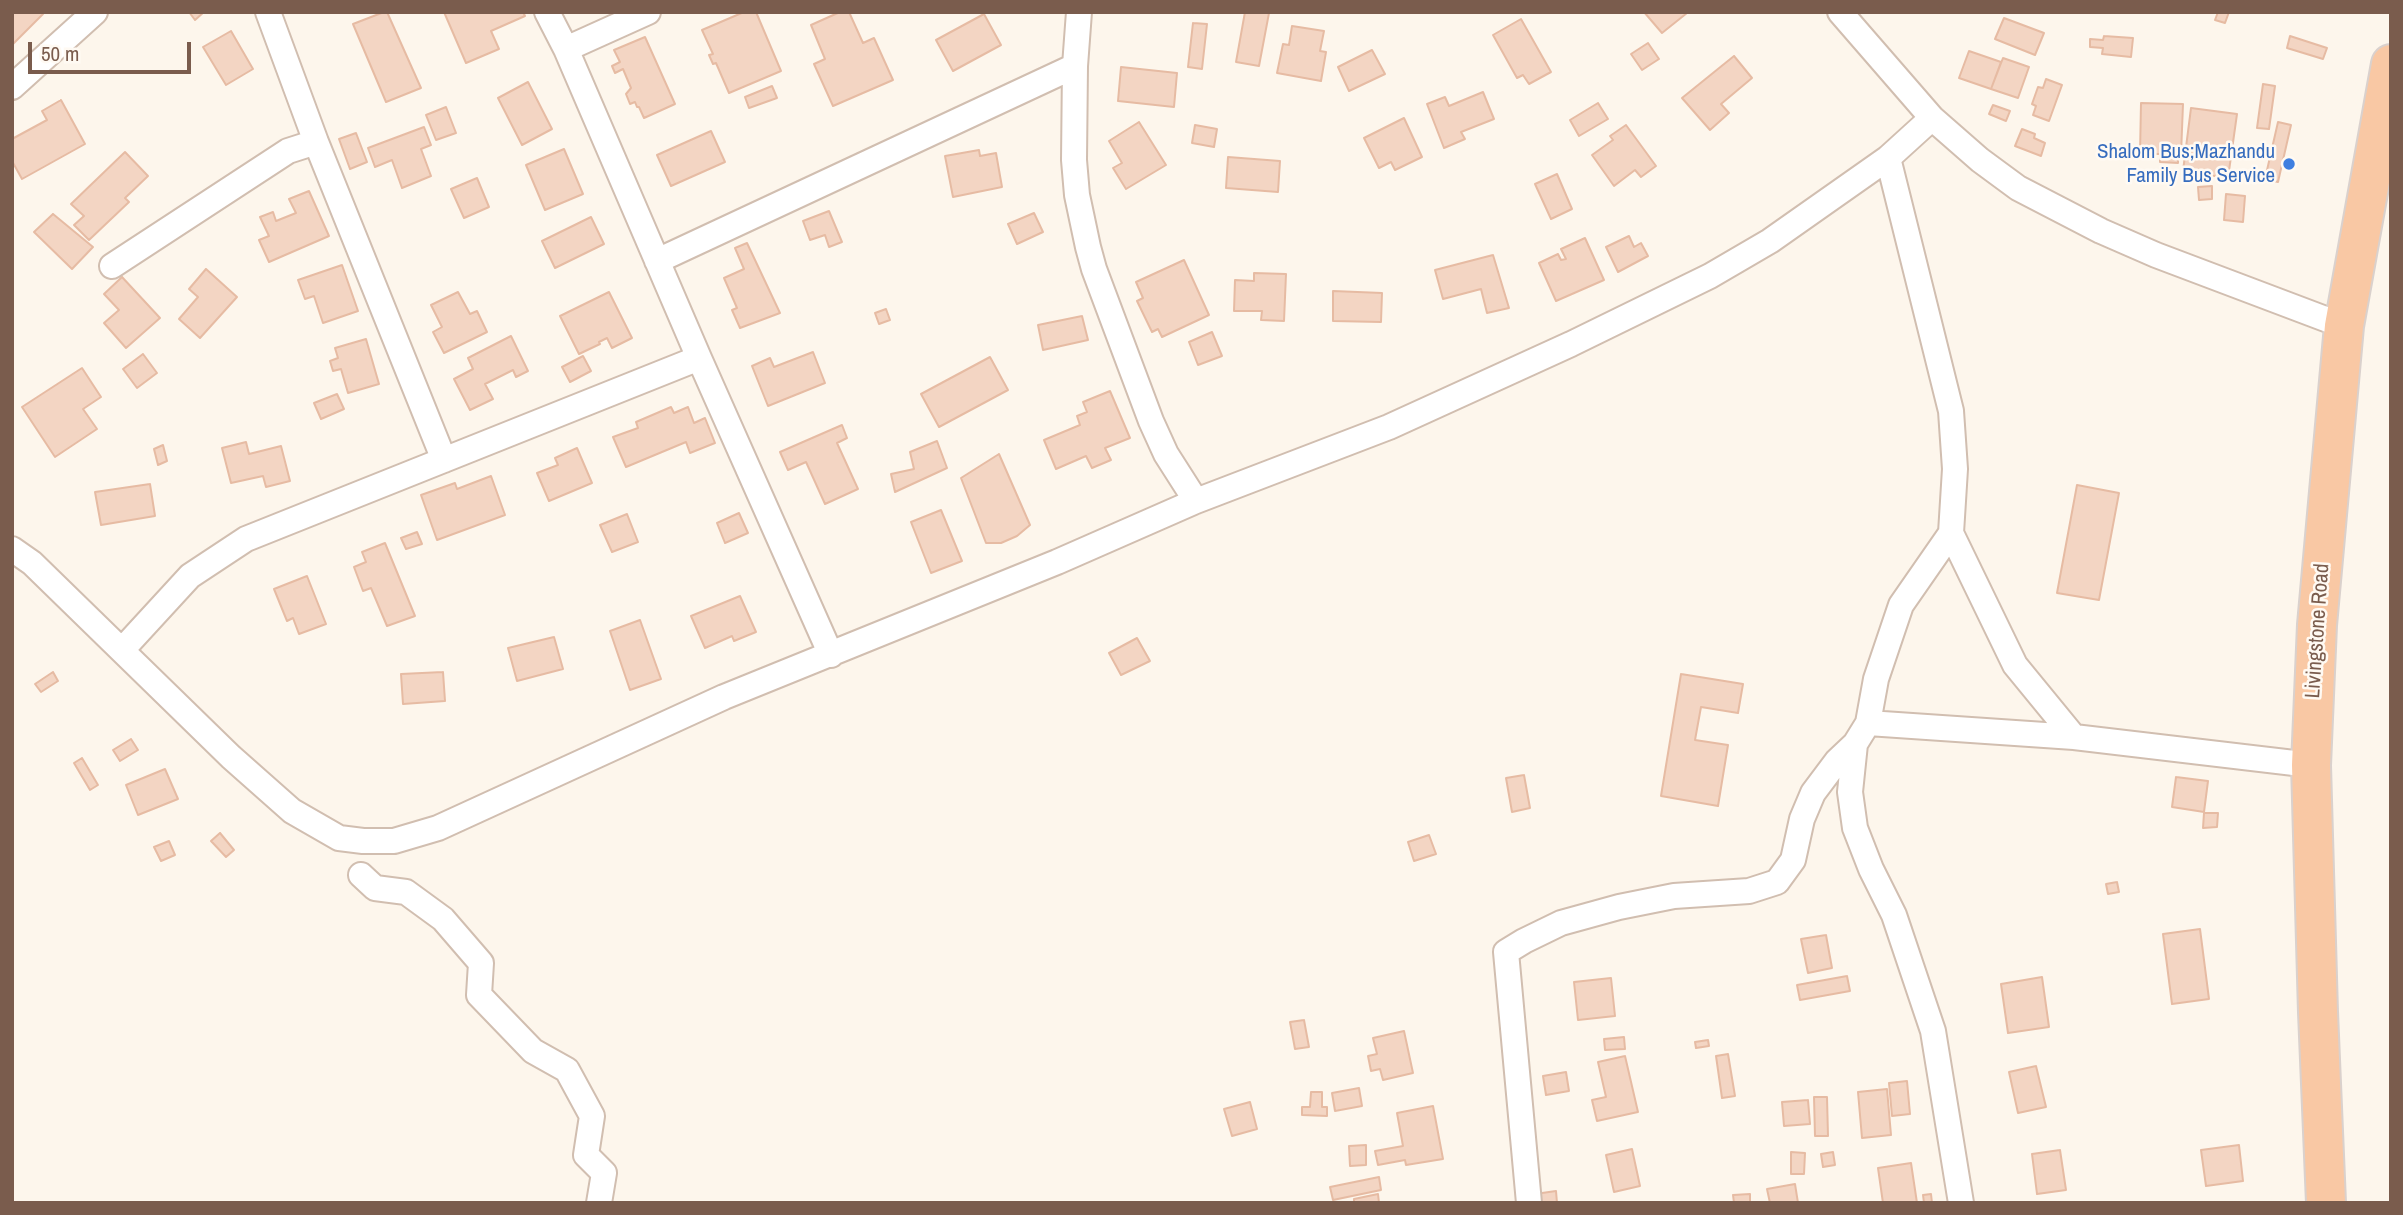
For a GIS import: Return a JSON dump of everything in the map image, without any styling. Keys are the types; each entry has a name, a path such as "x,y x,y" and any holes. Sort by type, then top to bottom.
{"highway":[{"name":"Livingstone Road","path":"2326,1203 2311,765 2317,625 2344,326 2391,64"}],"street":[{"path":"12,87 95,12"},
{"path":"268,12 316,142 444,460"},
{"path":"547,12 566,49 831,655"},
{"path":"566,49 649,12"},
{"path":"1079,12 1075,66 1074,160 1077,194 1094,269 1151,422 1166,454 1196,502"},
{"path":"1840,12 1932,118 1980,160 2018,188 2156,255 2344,326"},
{"path":"657,261 1075,66"},
{"path":"12,549 32,563 231,757 292,811 339,838 394,841 438,828 724,698 1045,568 1196,502 1389,427 1571,344 1710,276 1770,241 1888,158 1932,118"},
{"path":"112,266 288,151 316,142"},
{"path":"1888,158 1951,411 1955,469 1951,533 2015,665 2074,737"},
{"path":"122,650 190,576 246,539 699,358"},
{"path":"1951,533 1901,605 1876,679 1861,734 1850,792 1855,828 1871,869 1894,915 1933,1031 1961,1203"},
{"path":"1528,1203 1506,952 1561,923 1607,910 1674,896 1749,891 1777,882 1793,860 1802,819 1813,793 1861,734 2074,737 2311,765"},
{"path":"361,875 375,888 406,892 443,919 481,963 479,995 533,1051 567,1070 592,1116 586,1155 604,1173 599,1203"}],"building":[{"path":"12,12 43,14 13,44"},
{"path":"189,12 204,12 195,20"},
{"path":"387,12 421,88 386,102 353,24"},
{"path":"444,12 523,12 525,16 491,31 499,49 466,63"},
{"path":"744,12 756,12 781,71 729,93 716,63 713,64 709,55 713,54 702,30"},
{"path":"840,12 849,12 863,43 874,38 893,80 833,106 814,64 825,59 811,25"},
{"path":"1245,12 1269,13 1259,66 1236,62"},
{"path":"1644,12 1686,12 1687,13 1662,33"},
{"path":"2218,12 2229,12 2225,23 2215,20"},
{"path":"984,14 1001,45 953,71 936,40"},
{"path":"2004,18 2044,33 2035,55 1995,39"},
{"path":"1521,19 1551,72 1529,84 1523,75 1517,78 1493,35"},
{"path":"1193,23 1207,24 1202,69 1188,67"},
{"path":"1292,26 1324,31 1320,51 1326,52 1321,81 1277,73 1283,44 1289,45"},
{"path":"231,31 253,69 226,85 203,47"},
{"path":"2104,36 2133,38 2131,57 2102,54 2103,48 2090,47 2090,39 2103,40"},
{"path":"2290,36 2327,48 2323,59 2287,48"},
{"path":"645,37 675,104 644,118 635,102 630,104 626,94 631,88 623,69 615,73 612,66 620,62 614,50"},
{"path":"1648,43 1659,59 1642,70 1631,54"},
{"path":"1372,50 1385,74 1349,91 1338,67"},
{"path":"1969,51 2001,62 1991,89 1959,78"},
{"path":"1734,56 1752,78 1721,104 1729,113 1710,130 1682,98"},
{"path":"2003,58 2029,67 2018,98 1991,89"},
{"path":"1121,67 1177,73 1174,107 1118,101"},
{"path":"2046,79 2062,85 2049,121 2033,115 2036,106 2032,104 2038,87 2043,88"},
{"path":"528,82 552,129 522,145 498,98"},
{"path":"2263,84 2275,86 2269,129 2257,128"},
{"path":"772,86 777,98 749,108 745,97"},
{"path":"1483,92 1494,119 1461,132 1465,139 1444,148 1427,104 1445,97 1449,106"},
{"path":"61,100 85,144 22,179 12,161 12,139 47,120 42,111"},
{"path":"1598,103 1608,119 1579,136 1570,120"},
{"path":"2141,103 2183,104 2181,155 2178,155 2178,163 2160,162 2160,154 2140,154"},
{"path":"1993,105 2010,111 2006,121 1989,114"},
{"path":"446,107 456,133 436,140 426,115"},
{"path":"2191,108 2237,114 2228,178 2183,171"},
{"path":"1404,118 1422,157 1395,170 1391,162 1379,168 1364,138"},
{"path":"1139,122 1166,165 1126,189 1113,168 1122,163 1109,141"},
{"path":"2278,122 2291,125 2278,182 2265,179"},
{"path":"1195,125 1217,129 1214,147 1192,143"},
{"path":"1626,125 1656,166 1641,177 1635,170 1614,186 1592,155 1613,140 1610,136"},
{"path":"424,127 431,145 421,149 431,176 402,188 392,160 375,167 368,148"},
{"path":"2022,129 2035,134 2034,138 2045,143 2041,156 2015,146"},
{"path":"711,131 725,162 671,186 657,155"},
{"path":"356,133 367,162 350,169 339,139"},
{"path":"564,149 583,194 545,210 526,165"},
{"path":"979,150 980,156 996,153 1002,187 953,197 945,156"},
{"path":"125,152 148,176 125,198 129,202 89,240 74,225 84,216 71,204"},
{"path":"1228,157 1280,161 1278,192 1226,188"},
{"path":"1557,174 1572,209 1551,219 1535,184"},
{"path":"477,178 489,207 464,218 451,189"},
{"path":"2212,186 2212,199 2199,200 2198,187"},
{"path":"309,191 329,236 269,262 259,240 269,236 260,217 273,212 276,221 296,213 289,199"},
{"path":"2226,194 2245,196 2243,222 2224,220"},
{"path":"829,211 842,242 829,247 825,235 810,240 803,221"},
{"path":"1034,213 1043,232 1017,244 1008,224"},
{"path":"53,214 93,247 72,269 34,232"},
{"path":"591,217 604,244 555,268 542,241"},
{"path":"1629,236 1634,247 1641,243 1648,256 1618,272 1606,247"},
{"path":"1585,238 1604,280 1556,301 1539,263 1558,254 1561,260 1566,259 1561,249"},
{"path":"747,243 780,313 740,328 732,310 737,308 724,278 744,269 735,248"},
{"path":"1493,255 1509,308 1487,313 1481,289 1443,299 1435,270"},
{"path":"1184,260 1209,315 1162,337 1158,329 1152,332 1137,301 1143,298 1136,282"},
{"path":"342,265 358,311 323,323 314,296 305,299 298,280"},
{"path":"206,269 237,297 200,338 179,319 198,297 189,289"},
{"path":"1254,273 1286,274 1284,321 1261,320 1262,311 1234,311 1235,280 1254,281"},
{"path":"122,277 160,318 126,348 104,323 119,310 104,294"},
{"path":"1333,291 1382,293 1381,322 1333,321"},
{"path":"458,292 470,314 477,311 487,332 444,353 433,332 442,327 431,305"},
{"path":"609,292 632,338 612,348 607,338 579,354 560,316"},
{"path":"886,309 890,320 879,324 875,313"},
{"path":"1082,316 1088,340 1043,350 1038,325"},
{"path":"1212,332 1222,356 1198,365 1189,342"},
{"path":"511,336 528,371 516,377 513,370 485,384 493,399 470,410 454,379 473,369 468,358"},
{"path":"366,339 379,384 348,393 341,369 333,371 330,361 338,358 335,348"},
{"path":"813,352 825,383 768,406 752,366 770,358 774,367"},
{"path":"143,354 157,373 137,388 123,369"},
{"path":"583,356 591,371 570,382 562,367"},
{"path":"990,357 1008,390 939,427 921,394"},
{"path":"82,368 101,397 83,409 97,429 55,457 22,407"},
{"path":"1110,391 1130,438 1105,448 1111,460 1092,468 1086,456 1056,469 1044,440 1080,425 1077,416 1087,412 1083,402"},
{"path":"337,394 344,409 321,419 314,403"},
{"path":"671,407 674,413 688,407 694,423 705,418 715,443 690,453 686,442 626,467 613,437 638,428 636,422"},
{"path":"842,425 847,438 837,443 858,489 825,504 806,462 788,470 780,452"},
{"path":"937,441 947,468 895,492 891,474 914,469 910,452"},
{"path":"246,442 249,454 281,446 290,481 266,487 263,476 231,483 222,448"},
{"path":"163,445 167,461 158,465 154,449"},
{"path":"577,448 592,483 549,501 537,473 558,465 555,458"},
{"path":"999,454 1030,525 1017,536 1001,543 986,543 961,478"},
{"path":"491,476 505,515 437,540 421,495 455,483 457,489"},
{"path":"150,484 155,516 101,525 95,492"},
{"path":"2077,485 2119,493 2099,600 2057,593"},
{"path":"941,510 962,561 931,573 911,522"},
{"path":"739,513 748,533 725,543 717,523"},
{"path":"627,514 638,542 612,552 600,525"},
{"path":"417,532 422,544 406,549 401,538"},
{"path":"385,543 415,616 387,626 371,588 363,591 354,567 366,562 362,552"},
{"path":"307,576 326,624 299,634 293,618 287,621 274,589"},
{"path":"740,596 756,632 734,641 732,636 705,648 691,616"},
{"path":"640,620 661,679 630,690 610,631"},
{"path":"554,637 563,669 517,681 508,648"},
{"path":"1137,638 1150,661 1121,675 1109,653"},
{"path":"53,672 58,681 41,692 35,684"},
{"path":"443,672 445,701 403,704 401,674"},
{"path":"1681,674 1743,684 1738,713 1701,707 1695,740 1728,745 1718,806 1661,796"},
{"path":"131,739 138,750 120,761 113,750"},
{"path":"82,758 98,785 90,790 74,763"},
{"path":"165,769 178,799 138,815 126,785"},
{"path":"1524,775 1530,808 1512,812 1506,778"},
{"path":"2176,777 2208,781 2204,812 2172,807"},
{"path":"2204,813 2218,813 2217,827 2203,828"},
{"path":"220,833 234,850 226,857 211,841"},
{"path":"1429,835 1436,854 1414,861 1408,842"},
{"path":"169,841 175,855 161,861 154,847"},
{"path":"2117,882 2119,892 2108,894 2106,884"},
{"path":"2200,929 2209,999 2172,1004 2163,934"},
{"path":"1826,935 1832,968 1808,973 1801,939"},
{"path":"1847,976 1850,991 1800,1000 1797,985"},
{"path":"2042,977 2049,1027 2008,1033 2001,984"},
{"path":"1611,978 1615,1016 1578,1020 1574,982"},
{"path":"1304,1020 1309,1047 1295,1049 1290,1022"},
{"path":"1404,1031 1413,1073 1383,1080 1380,1069 1371,1071 1368,1056 1377,1054 1373,1038"},
{"path":"1624,1037 1625,1049 1605,1050 1604,1039"},
{"path":"1708,1040 1709,1046 1696,1048 1695,1042"},
{"path":"1728,1054 1735,1096 1722,1098 1716,1056"},
{"path":"1625,1056 1638,1112 1597,1121 1592,1100 1606,1097 1598,1062"},
{"path":"2036,1066 2046,1107 2018,1113 2009,1072"},
{"path":"1566,1072 1569,1091 1546,1095 1543,1076"},
{"path":"1907,1081 1910,1114 1892,1116 1889,1083"},
{"path":"1359,1088 1362,1106 1335,1111 1332,1093"},
{"path":"1887,1089 1891,1135 1862,1138 1858,1092"},
{"path":"1311,1092 1322,1092 1322,1107 1327,1107 1327,1116 1302,1115 1302,1107 1310,1107"},
{"path":"1814,1097 1827,1097 1828,1136 1815,1136"},
{"path":"1808,1100 1810,1124 1784,1126 1782,1102"},
{"path":"1250,1102 1257,1129 1232,1136 1224,1109"},
{"path":"1433,1106 1443,1159 1406,1165 1405,1160 1378,1165 1375,1151 1403,1146 1397,1113"},
{"path":"1366,1145 1366,1165 1350,1166 1349,1146"},
{"path":"2239,1145 2243,1181 2206,1186 2201,1150"},
{"path":"1632,1149 1640,1186 1614,1192 1606,1155"},
{"path":"2060,1150 2066,1190 2037,1194 2032,1154"},
{"path":"1791,1152 1805,1153 1804,1174 1791,1174"},
{"path":"1833,1152 1835,1165 1823,1167 1821,1154"},
{"path":"1911,1163 1917,1203 1883,1203 1878,1168"},
{"path":"1379,1177 1381,1190 1333,1200 1330,1187"},
{"path":"1795,1184 1798,1203 1770,1203 1767,1189"},
{"path":"1556,1191 1557,1203 1536,1203 1535,1194"},
{"path":"1378,1194 1379,1203 1354,1203 1354,1199"},
{"path":"1750,1194 1750,1203 1734,1203 1733,1195"},
{"path":"1931,1194 1932,1203 1924,1203 1923,1195"}],"place":[{"name":"Shalom Bus;Mazhandu Family Bus Service","path":"2289,164"}]}
